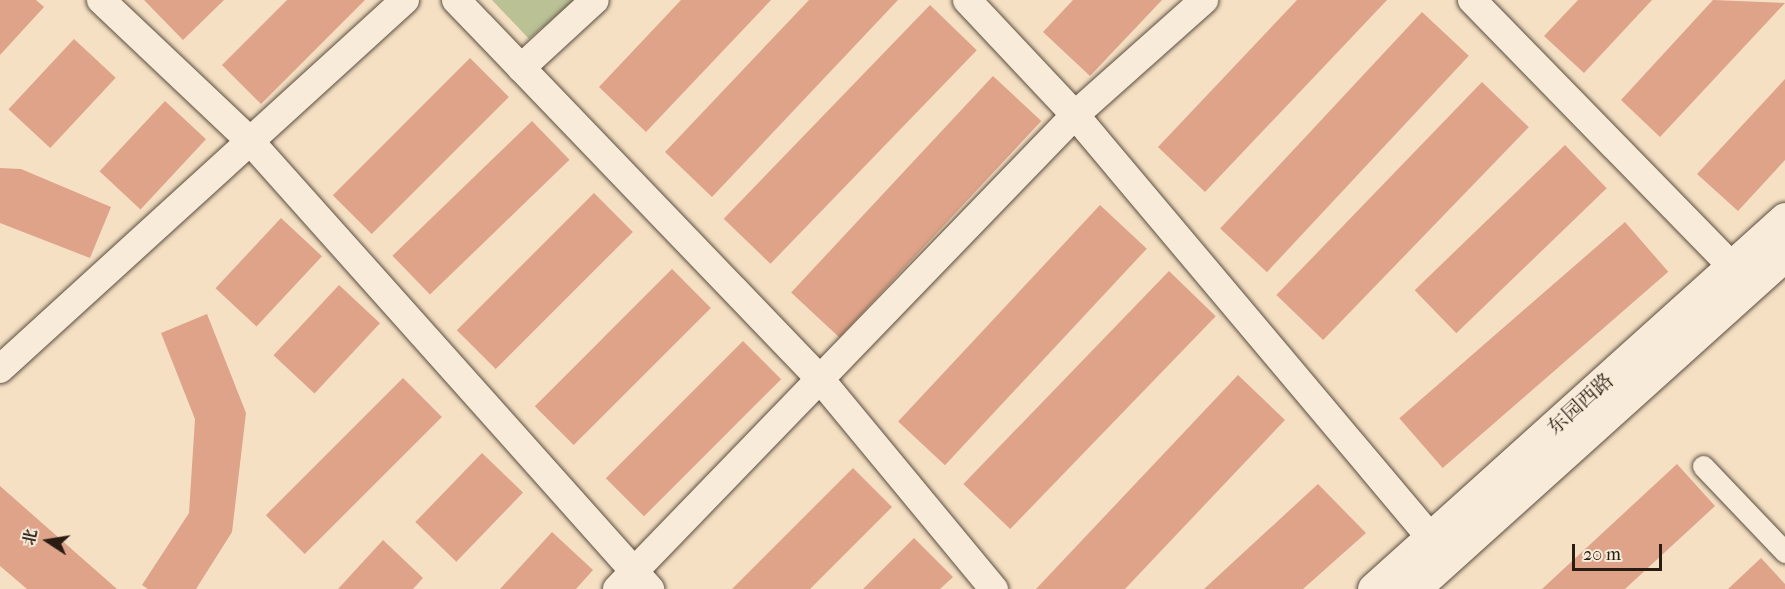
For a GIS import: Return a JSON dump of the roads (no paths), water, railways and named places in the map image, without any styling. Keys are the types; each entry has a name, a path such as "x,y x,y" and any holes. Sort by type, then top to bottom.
{"main road":[{"name":"东园西路","path":"1374,589 1785,219"},
{"name":"东园西路","path":"1413,589 1785,254"}],"street":[{"path":"101,0 250,141 634,583 820,379 1075,115 1203,0"},
{"path":"0,369 405,0"},
{"path":"456,0 820,379 994,589"},
{"path":"521,68 595,0"},
{"path":"967,0 1075,115 1431,538"},
{"path":"1472,0 1733,267"},
{"path":"1703,466 1785,552"}]}
